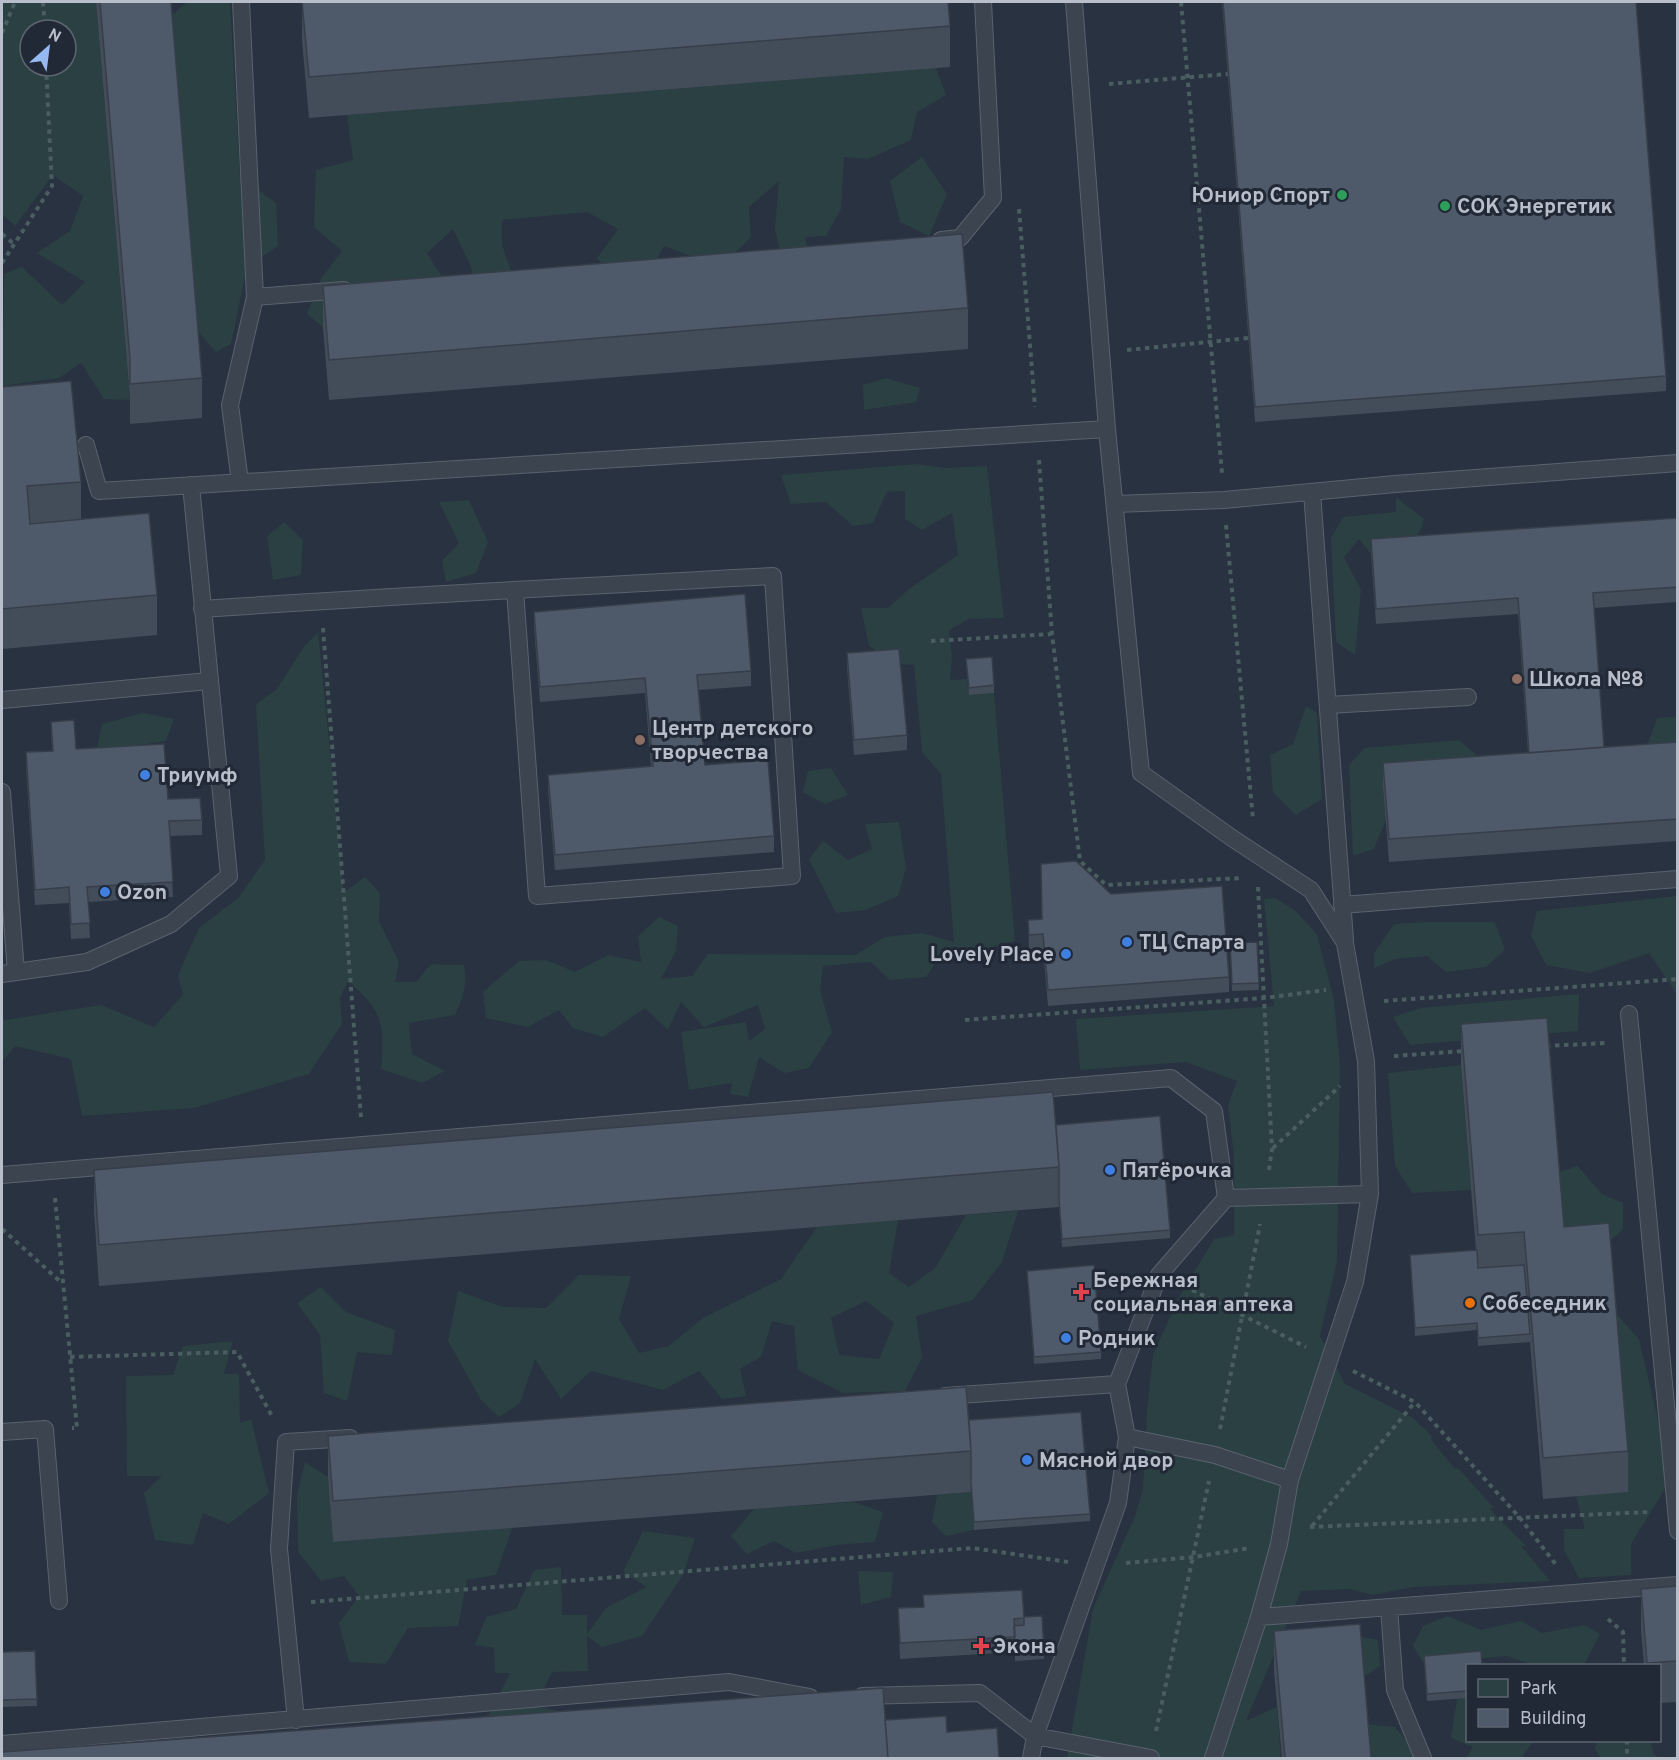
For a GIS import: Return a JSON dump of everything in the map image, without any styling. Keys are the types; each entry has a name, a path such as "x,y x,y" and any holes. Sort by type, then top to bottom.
{"lane":[{"path":"240,482 230,405 255,297 241,2"},
{"path":"924,241 960,238 993,198 983,2"},
{"path":"1074,2 1107,429 1141,773 1311,890 1345,943"},
{"path":"255,297 363,288"},
{"path":"86,446 99,490 1107,429"},
{"path":"1115,504 1224,500 1677,464"},
{"path":"2,792 9,973 87,962 171,924 229,876 191,485"},
{"path":"1213,1758 1259,1617 1279,1544 1290,1480 1355,1282 1370,1194 1366,1061 1345,943 1312,492"},
{"path":"202,609 321,601 515,590 772,576 792,876 537,896 515,590"},
{"path":"2,700 209,681"},
{"path":"1328,705 1468,697"},
{"path":"1342,905 1677,879"},
{"path":"1629,1014 1677,1531"},
{"path":"2,1175 1171,1078 1214,1111 1226,1198"},
{"path":"1032,1758 1035,1736 1094,1565 1118,1503 1127,1437 1117,1384 1159,1275 1226,1198 1370,1194"},
{"path":"923,1398 1117,1384"},
{"path":"2,1432 45,1429 59,1600"},
{"path":"296,1720 279,1549 286,1442 369,1436"},
{"path":"1127,1437 1215,1455 1290,1480"},
{"path":"1259,1617 1389,1608 1577,1590 1677,1585"},
{"path":"1389,1608 1395,1690 1423,1758"},
{"path":"2,1744 729,1683 802,1697 822,1697"},
{"path":"844,1696 980,1693 1035,1736 1150,1758"}],"path":[{"path":"2,33 15,2"},
{"path":"43,2 44,18"},
{"path":"1150,1758 1215,1455 1265,1197 1272,1149 1257,854 1181,2"},
{"path":"1081,86 1227,74"},
{"path":"2,263 52,186 47,78"},
{"path":"1018,203 1052,634 1080,861 1106,885 1257,878"},
{"path":"2,234 14,244"},
{"path":"1101,353 1249,338"},
{"path":"321,601 363,1145"},
{"path":"931,641 1052,634"},
{"path":"965,1020 1264,998 1352,986 1386,1002 1677,979"},
{"path":"1539,1047 1632,1041"},
{"path":"1272,1149 1366,1061 1400,1055 1469,1051"},
{"path":"45,1429 76,1428 52,1170"},
{"path":"2,1231 63,1283"},
{"path":"1159,1275 1243,1314 1415,1402 1520,1518 1577,1590 1623,1632 1624,1664"},
{"path":"70,1357 237,1352 286,1442"},
{"path":"285,1604 972,1548 1094,1565 1194,1557 1279,1544 1312,1526 1415,1402"},
{"path":"1312,1526 1676,1511"},
{"path":"1627,1742 1627,1758"}],"green space":[{"path":"2,2 96,2 130,400 104,399 81,363 59,378 2,386 4,274 22,267 62,305 85,282 37,253 70,231 83,196 53,175 15,226 2,214"},
{"path":"187,2 230,2 240,176 276,203 278,246 247,267 231,344 216,352 194,327 169,18"},
{"path":"936,68 946,95 917,112 911,140 868,159 844,157 841,209 826,236 805,237 817,287 788,289 775,228 779,181 749,207 751,237 721,267 664,246 650,272 622,289 597,258 618,229 587,212 502,220 502,245 525,310 486,314 470,265 453,229 427,253 446,283 426,318 323,327 307,314 322,277 342,251 314,227 316,170 353,160 347,115"},
{"path":"922,157 947,194 929,236 900,222 890,181"},
{"path":"886,378 920,388 916,402 864,410 863,385"},
{"path":"917,464 944,468 987,466 1004,618 969,619 949,630 952,656 950,680 967,679 969,695 994,693 1015,941 956,956 940,957 926,977 890,980 871,962 823,966 820,990 832,1032 809,1068 784,1073 759,1057 748,1097 730,1094 732,1083 689,1090 681,1032 746,1022 749,1041 765,1029 758,1005 704,1027 681,1002 668,1030 645,1008 603,1037 573,1028 559,1010 528,1027 486,1018 483,992 519,961 546,960 575,972 608,955 641,962 638,936 659,917 678,926 676,951 661,979 692,976 708,954 855,955 885,937 922,933 954,942 941,774 922,752 914,665 899,664 869,646 861,608 888,608 909,589 958,555 952,513 922,530 905,519 905,491 887,492 873,523 853,526 826,502 791,504 781,475"},
{"path":"1396,497 1424,519 1421,529 1412,542 1398,550 1371,554 1359,539 1344,557 1361,590 1355,655 1336,642 1331,538 1343,517 1396,512"},
{"path":"469,500 488,542 476,573 446,582 442,561 459,543 439,502"},
{"path":"284,522 303,540 301,575 273,580 267,536"},
{"path":"318,632 344,892 365,877 380,893 379,921 399,962 395,982 416,982 431,964 464,965 464,991 455,1015 409,1023 412,1054 445,1071 422,1083 381,1069 382,1029 379,1019 368,1001 348,981 340,998 342,1024 309,1074 194,1108 82,1116 71,1059 15,1046 2,1062 2,1017 5,1020 101,1005 154,1027 183,995 178,975 199,928 238,898 265,860 256,704 276,690 304,647"},
{"path":"1306,706 1317,713 1322,799 1296,815 1273,792 1270,755 1293,744"},
{"path":"142,713 174,719 166,741 134,746 118,762 94,763 102,724"},
{"path":"1677,717 1677,764 1640,767 1657,718"},
{"path":"1459,740 1480,758 1386,820 1374,849 1353,856 1349,765 1364,748"},
{"path":"831,768 848,795 825,804 803,792 808,771"},
{"path":"899,822 906,868 898,896 866,910 836,913 809,859 823,841 848,860 872,849 865,824"},
{"path":"1677,896 1677,994 1649,953 1590,973 1546,965 1531,935 1537,911"},
{"path":"1275,898 1296,911 1317,935 1334,1000 1340,1066 1337,1261 1320,1336 1345,1384 1413,1418 1432,1436 1431,1440 1455,1469 1458,1468 1494,1508 1489,1508 1526,1546 1521,1546 1550,1581 1412,1587 1372,1595 1350,1589 1301,1591 1246,1721 1277,1707 1281,1758 1067,1758 1093,1609 1135,1516 1143,1489 1147,1410 1153,1355 1178,1299 1214,1239 1234,1235 1234,1156 1228,1105 1237,1081 1186,1062 1080,1070 1076,1019 1274,1006 1264,899"},
{"path":"1495,922 1505,950 1486,967 1446,972 1427,956 1395,959 1374,968 1374,953 1394,924"},
{"path":"1579,994 1578,1031 1410,1045 1393,1017 1421,1008"},
{"path":"1461,1065 1471,1190 1412,1193 1395,1166 1388,1073"},
{"path":"1578,1166 1602,1194 1623,1203 1623,1229 1609,1242 1561,1226 1556,1173"},
{"path":"1018,1211 1002,1262 973,1300 916,1316 922,1357 905,1391 843,1393 798,1370 794,1326 772,1321 761,1357 740,1369 746,1396 722,1399 699,1371 663,1390 591,1371 561,1399 535,1359 520,1403 499,1417 481,1400 448,1341 458,1291 503,1307 546,1308 579,1275 631,1276 619,1319 639,1353 669,1346 703,1318 781,1279 817,1227 898,1220 889,1273 909,1287 935,1268 966,1215","holes":["866,1301 894,1323 879,1359 839,1355 831,1318"]},
{"path":"321,1287 346,1312 395,1330 392,1355 357,1352 347,1401 324,1393 320,1335 297,1303"},
{"path":"1613,1310 1639,1339 1665,1450 1665,1489 1631,1544 1631,1575 1579,1578 1564,1550 1564,1529 1585,1529 1576,1496"},
{"path":"233,1341 224,1374 239,1374 240,1423 251,1419 269,1493 229,1524 203,1513 193,1545 155,1540 144,1493 162,1476 127,1476 126,1376 173,1375 183,1346"},
{"path":"305,1462 328,1477 333,1542 512,1528 496,1575 467,1580 458,1626 408,1628 386,1664 349,1662 339,1623 359,1596 344,1576 321,1581 298,1552 297,1494"},
{"path":"971,1492 974,1530 946,1536 932,1522 937,1495"},
{"path":"854,1502 883,1512 875,1542 836,1545 796,1553 774,1541 747,1554 731,1536 754,1509"},
{"path":"643,1531 695,1538 683,1575 642,1636 602,1647 587,1636 588,1671 552,1672 535,1706 590,1718 389,1758 405,1731 489,1715 510,1673 495,1673 494,1648 475,1645 486,1617 516,1609 534,1570 561,1567 562,1615 587,1615 587,1634 606,1608 646,1587 623,1572"},
{"path":"858,1571 893,1572 891,1597 861,1605"},
{"path":"1448,1616 1481,1630 1521,1621 1542,1633 1585,1625 1600,1634 1585,1664 1530,1664 1506,1656 1424,1664 1413,1646 1423,1626"},
{"path":"1332,1631 1378,1640 1380,1666 1361,1679"},
{"path":"1466,1698 1466,1742 1532,1742 1523,1756 1524,1758 1466,1758 1473,1747 1451,1738 1457,1699"},
{"path":"1365,1724 1395,1727 1410,1745 1415,1758 1368,1758"},
{"path":"1597,1742 1651,1742 1653,1753 1659,1758 1601,1758 1595,1750"}],"building":[{"path":"100,2 171,2 202,378 130,384 130,359"},
{"path":"302,2 948,2 950,26 309,77"},
{"name":"СОК Энергетик","path":"1223,2 1636,2 1666,376 1255,407"},
{"path":"962,234 968,308 329,360 323,286"},
{"path":"71,381 81,482 27,486 30,524 149,513 157,595 2,609 2,387"},
{"path":"1677,518 1677,587 1593,593 1604,747 1529,753 1518,598 1376,609 1371,539"},
{"path":"745,594 751,671 697,675 705,765 768,760 774,836 555,855 548,775 653,766 645,678 540,687 534,612"},
{"path":"899,649 907,735 854,740 847,653"},
{"path":"992,657 994,685 969,688 966,659"},
{"path":"74,720 76,749 164,744 168,799 200,798 202,820 169,821 173,882 87,887 90,923 71,924 69,887 35,890 26,752 53,751 51,722"},
{"path":"1677,742 1677,819 1389,839 1383,763"},
{"name":"ТЦ Спарта","path":"1076,861 1111,894 1222,886 1229,977 1048,990 1043,934 1029,935 1028,920 1042,919 1041,864"},
{"path":"1257,942 1259,983 1232,984 1230,943"},
{"path":"1547,1018 1564,1227 1609,1223 1628,1451 1543,1458 1524,1232 1478,1235 1461,1024"},
{"path":"1053,1092 1059,1167 99,1245 94,1170"},
{"name":"Пятёрочка","path":"1160,1116 1170,1230 1062,1239 1056,1125"},
{"name":"Собеседник","path":"1477,1250 1478,1268 1524,1265 1530,1334 1478,1338 1477,1323 1415,1328 1410,1255"},
{"name":"Родник","path":"1094,1265 1101,1352 1034,1357 1027,1271"},
{"path":"966,1387 971,1451 333,1501 328,1436"},
{"name":"Мясной двор","path":"1081,1412 1090,1514 974,1522 969,1420"},
{"path":"1677,1586 1677,1661 1647,1663 1641,1589"},
{"path":"1022,1590 1024,1618 1014,1619 1015,1637 900,1643 898,1608 924,1607 923,1595"},
{"path":"1042,1616 1044,1651 1015,1653 1014,1626 1024,1625 1024,1617"},
{"path":"1360,1624 1371,1758 1285,1758 1274,1631"},
{"path":"35,1651 37,1699 2,1700 2,1652"},
{"path":"1481,1651 1482,1664 1466,1664 1466,1691 1427,1694 1424,1656"},
{"path":"883,1688 888,1758 2,1758 2,1752"},
{"path":"946,1716 947,1732 997,1728 999,1758 888,1758 885,1720"}],"place":[{"name":"Юниор Спорт","path":"1342,195"},
{"name":"СОК Энергетик","path":"1445,206"},
{"name":"Школа №8","path":"1517,679"},
{"name":"Центр детского творчества","path":"640,740"},
{"name":"Триумф","path":"145,775"},
{"name":"Ozon","path":"105,892"},
{"name":"ТЦ Спарта","path":"1127,942"},
{"name":"Lovely Place","path":"1066,954"},
{"name":"Пятёрочка","path":"1110,1170"},
{"name":"Бережная социальная аптека","path":"1081,1292"},
{"name":"Собеседник","path":"1470,1303"},
{"name":"Родник","path":"1066,1338"},
{"name":"Мясной двор","path":"1027,1460"},
{"name":"Экона","path":"981,1646"}]}
